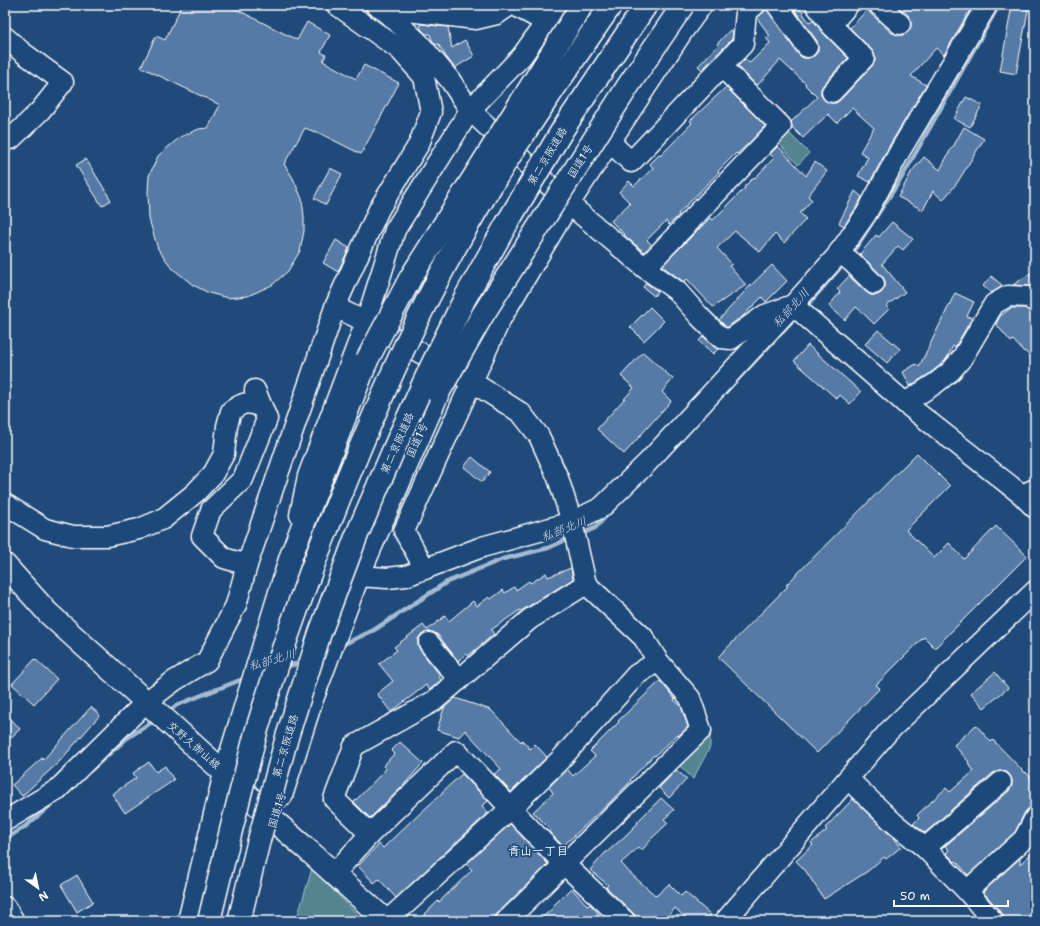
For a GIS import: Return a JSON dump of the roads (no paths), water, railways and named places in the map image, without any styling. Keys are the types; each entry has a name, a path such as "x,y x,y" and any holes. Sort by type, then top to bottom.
{"main road":[{"path":"189,921 226,773 291,556 367,360 411,277 582,5"},
{"path":"210,921 229,838 259,724 292,624 328,526 370,422 432,289 477,209 537,113 611,5"},
{"name":"第二京阪道路","path":"239,921 287,737 320,633 356,537 400,435 465,298 506,225 563,129 646,5"},
{"name":"国道1号","path":"248,921 273,820 311,702 358,576 438,393 482,316 628,86 683,5"},
{"name":"交野久御山線","path":"5,565 48,612 226,773 273,820 386,921"}],"street":[{"path":"5,821 58,789 146,702 174,681 207,661 236,605 247,565 335,307 379,209 419,144 431,112 424,77 400,50 337,5"},
{"path":"379,7 476,19 497,14 510,5"},
{"path":"515,5 546,22"},
{"path":"291,556 308,476 366,322 395,230 470,110 522,56 558,5"},
{"path":"425,569 404,531 500,320 569,204 683,30 702,5"},
{"path":"777,5 807,47"},
{"path":"816,5 831,25 864,58 832,92"},
{"path":"831,25 848,5"},
{"path":"879,5 900,24"},
{"path":"358,576 388,578 406,576 482,547 572,522 602,506 648,462 793,305 846,258 866,214 902,149 987,5"},
{"path":"379,7 420,43 450,80 470,110 569,204 645,268 677,291 700,317 722,338 731,339 765,315 793,305"},
{"path":"610,142 631,162 722,68 743,44 746,7"},
{"path":"5,37 22,52 63,82 40,111 11,139 5,139"},
{"path":"645,268 781,126 722,68"},
{"path":"846,258 874,284"},
{"path":"905,404 936,383 954,367 962,358 994,304 1008,296 1033,297"},
{"path":"793,305 905,404 1031,498"},
{"path":"335,307 366,322 472,382 521,413 539,436 558,478 572,522 586,584 643,637 658,661 690,698 701,730 506,921"},
{"path":"5,504 45,529 73,536 107,536 139,529 163,519 195,493 213,474 224,454 227,426 231,411 242,404 252,404 258,398 267,419 243,479 211,510 202,536 224,558 247,565"},
{"path":"370,834 334,799 354,746 434,702 530,619 586,584"},
{"path":"725,921 888,732 1035,591"},
{"path":"429,643 459,680"},
{"path":"386,921 510,809 560,760 636,675 658,661"},
{"path":"334,874 370,834 456,751 564,864 626,921"},
{"path":"848,779 894,823 925,848 967,891 993,921"},
{"path":"925,848 1001,782"},
{"path":"967,891 1024,839 1035,818"},
{"path":"5,907 14,921"}],"waterway":[{"name":"私部北川","path":"851,255 902,177 999,5"},
{"name":"私部北川","path":"804,309 845,262"},
{"name":"私部北川","path":"737,380 797,316"},
{"name":"私部北川","path":"579,535 595,528 611,511"},
{"name":"私部北川","path":"340,646 374,630 447,582 503,559 548,548 570,538"},
{"name":"私部北川","path":"284,667 304,662"},
{"name":"私部北川","path":"167,712 177,705 248,677"},
{"name":"私部北川","path":"91,770 127,738 155,720"},
{"name":"私部北川","path":"5,839 26,826 53,803"}],"district":[{"name":"青山一丁目","path":"538,851"}]}
